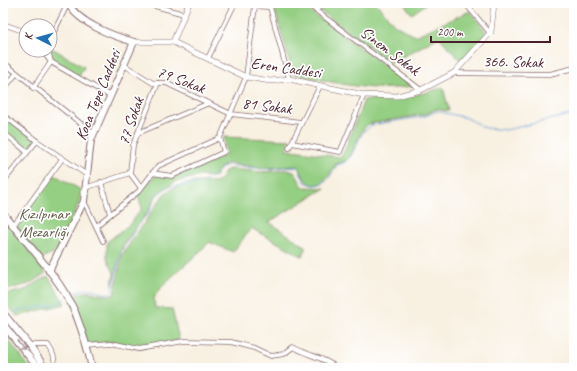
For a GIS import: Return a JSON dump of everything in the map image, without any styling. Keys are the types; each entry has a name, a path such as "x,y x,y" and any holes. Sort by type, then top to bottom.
{"main road":[{"name":"Eren Caddesi","path":"68,3 76,15 91,25 134,42"},
{"name":"Koca Tepe Caddesi","path":"49,271 84,201 91,140 134,42"},
{"path":"3,213 49,271 69,302 74,311 86,345 92,368"},
{"path":"3,314 29,345 45,368"},
{"path":"3,324 38,368"}],"street":[{"path":"58,24 68,3"},
{"path":"144,3 184,14"},
{"path":"173,42 189,3"},
{"path":"208,58 235,3"},
{"path":"248,3 255,6 270,5 289,79"},
{"name":"Sinem Sokak","path":"306,3 386,61 421,90"},
{"path":"316,11 322,3"},
{"path":"465,3 490,33"},
{"path":"490,33 494,3"},
{"path":"152,173 172,176 224,152 220,138 246,77 255,6"},
{"path":"3,24 18,29"},
{"name":"Eren Caddesi","path":"134,42 173,42 246,77 270,81 289,79 364,94 397,96 421,90 454,73 490,33"},
{"path":"48,58 51,62 110,96"},
{"path":"33,88 51,62 50,58"},
{"path":"3,62 33,88 94,134"},
{"name":"79 Sokak","path":"124,65 153,83 166,83 231,114"},
{"name":"366. Sokak","path":"454,73 550,74 572,70"},
{"path":"3,90 16,74"},
{"name":"77 Sokak","path":"130,174 133,145 158,83"},
{"path":"289,148 320,86"},
{"path":"292,143 340,152 364,94"},
{"path":"138,133 209,103"},
{"name":"81 Sokak","path":"231,114 301,122"},
{"path":"3,116 62,159 87,175"},
{"path":"3,132 27,152"},
{"path":"96,226 141,188 158,166 220,138"},
{"path":"3,182 37,141"},
{"path":"13,226 62,159"},
{"path":"85,188 130,174 141,188"},
{"path":"101,182 110,214"},
{"path":"84,201 103,242"},
{"path":"86,345 111,343 139,349 184,341 231,342 254,348 272,356 284,354 293,347 305,354 329,361 337,368"},
{"path":"29,345 48,346 52,350 56,362 54,368"}],"green space":[{"path":"277,3 298,3 413,86 382,88 352,86 293,74 275,10"},
{"path":"326,3 376,3 395,25 415,36 470,11 487,33 461,61 439,37 391,63 320,11"},
{"path":"403,3 427,3 412,14"},
{"path":"58,52 84,67 79,77 51,62 48,58 58,58"},
{"path":"443,87 449,111 436,109 427,114 368,124 361,133 349,158 346,161 336,164 324,181 319,184 311,184 305,179 298,166 263,168 227,163 220,168 215,177 200,176 175,182 156,195 147,213 123,245 112,286 114,273 107,258 107,242 130,224 142,208 138,196 155,175 172,178 226,155 224,137 290,140 286,149 340,157 344,152 364,100 404,97"},
{"path":"3,115 37,141 27,152 3,132"},
{"path":"230,169 262,172 285,170 294,171 303,187 325,188 269,222 306,247 302,256 251,228 233,252 209,242 162,286 154,299 155,308 172,309 179,340 139,348 111,342 87,344 70,299 88,292 114,295 122,255 164,194 176,187 188,183 215,183 221,179 225,171"},
{"name":"Kızılpınar Mezarlığı","path":"53,174 81,190 79,203 56,252 42,258 14,224"},
{"path":"3,218 46,273 29,284 3,291"},
{"path":"48,276 65,304 17,316 3,300 3,295 25,290"},
{"path":"3,333 30,368 3,368"}],"waterway":[{"path":"69,296 84,289 95,290 103,293 112,292 121,252 140,222 149,213 156,196 166,187 203,183 226,165 263,169 298,167 305,182 317,185 325,182 337,165 345,162 351,156 363,132 372,125 426,116 437,111 467,118 485,128 506,130 574,114"},
{"path":"14,312 48,306 65,299"}]}
